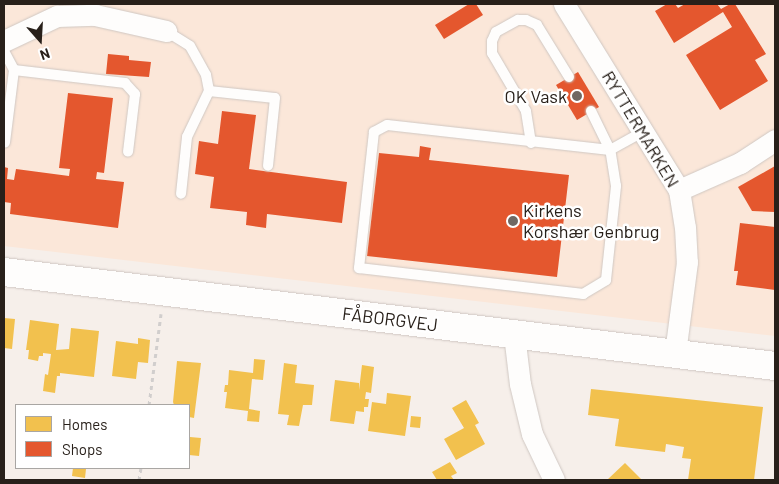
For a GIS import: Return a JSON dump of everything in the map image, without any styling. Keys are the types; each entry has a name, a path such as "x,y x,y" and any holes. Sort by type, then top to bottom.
{"street":[{"name":"RYTTERMARKEN","path":"564,4 680,190 685,227 686,262 675,354"},
{"path":"4,41 57,16 95,15 166,31"},
{"path":"680,190 740,163 775,140"},
{"name":"FÅBORGVEJ","path":"4,272 775,366"},
{"path":"514,334 520,384 532,434 554,480"}],"lane":[{"path":"531,143 526,111 492,52 492,41 496,32 518,20 526,20 537,25 569,77"},
{"path":"166,31 190,46 206,75 209,91 187,137 181,194"},
{"path":"4,51 14,70 5,142"},
{"path":"14,70 125,83 135,94 128,152"},
{"path":"209,91 275,98 268,166"},
{"path":"591,111 610,150 616,186 606,280 583,294 359,268 374,132 387,125 531,143 610,150 644,131"}],"path":[{"path":"149,404 164,292"}],"shaded area":[{"path":"4,4 775,4 775,336 4,246"}],"building: Homes":[{"path":"4,318 15,319 12,349 4,348"},
{"path":"30,320 59,324 56,350 69,349 71,328 99,331 94,377 60,373 60,376 57,376 55,393 43,391 45,374 48,375 51,354 43,353 43,356 39,356 38,361 28,359 29,350 26,350"},
{"path":"138,338 150,340 148,363 138,362 136,379 112,376 116,341 138,344"},
{"path":"254,359 265,360 263,380 252,379 249,409 260,411 259,422 247,421 248,411 225,408 227,392 224,392 225,385 228,385 229,370 253,373"},
{"path":"177,361 201,363 194,418 190,417 190,404 174,404"},
{"path":"284,363 297,365 295,383 314,385 312,405 303,405 299,426 287,425 289,415 278,414"},
{"path":"362,365 374,367 371,393 366,392 365,399 369,399 368,407 364,407 364,412 356,411 354,424 330,421 335,380 359,383 359,390"},
{"path":"591,389 763,407 754,480 688,480 691,459 682,458 684,447 666,444 665,452 615,446 619,419 588,415"},
{"path":"387,393 411,396 405,436 368,431 372,402 386,404"},
{"path":"466,400 479,423 475,425 485,444 456,460 444,439 464,428 452,408"},
{"path":"411,416 421,417 420,428 410,427"},
{"path":"190,437 201,438 199,456 190,455"},
{"path":"450,462 457,473 451,476 454,480 437,480 432,472"},
{"path":"625,463 642,480 607,480"},
{"path":"73,469 86,469 85,478 72,476"}],"building: Shops":[{"path":"469,4 476,4 483,15 444,39 435,25"},
{"path":"667,4 675,4 678,8 685,4 717,4 721,9 730,4 735,4 766,54 755,60 768,81 720,110 686,55 732,27 723,12 674,43 655,11"},
{"path":"108,54 129,56 129,60 151,62 149,77 106,74"},
{"name":"OK Vask","path":"578,72 599,107 577,120 556,85"},
{"path":"68,93 113,98 104,173 97,172 96,179 124,182 118,228 10,214 11,203 4,202 4,167 8,168 7,179 14,180 16,169 69,176 70,169 59,168"},
{"path":"222,111 256,115 249,169 347,182 342,223 267,214 266,228 246,225 247,212 210,208 214,177 195,174 199,141 218,144"},
{"path":"420,146 431,148 429,160 569,175 557,277 367,256 379,153 419,157"},
{"path":"775,166 775,212 752,211 738,187"},
{"path":"740,223 775,227 775,290 736,285 738,271 734,271"}],"place":[{"name":"OK Vask","path":"577,96"},
{"name":"Kirkens Korshær Genbrug","path":"513,221"}]}
